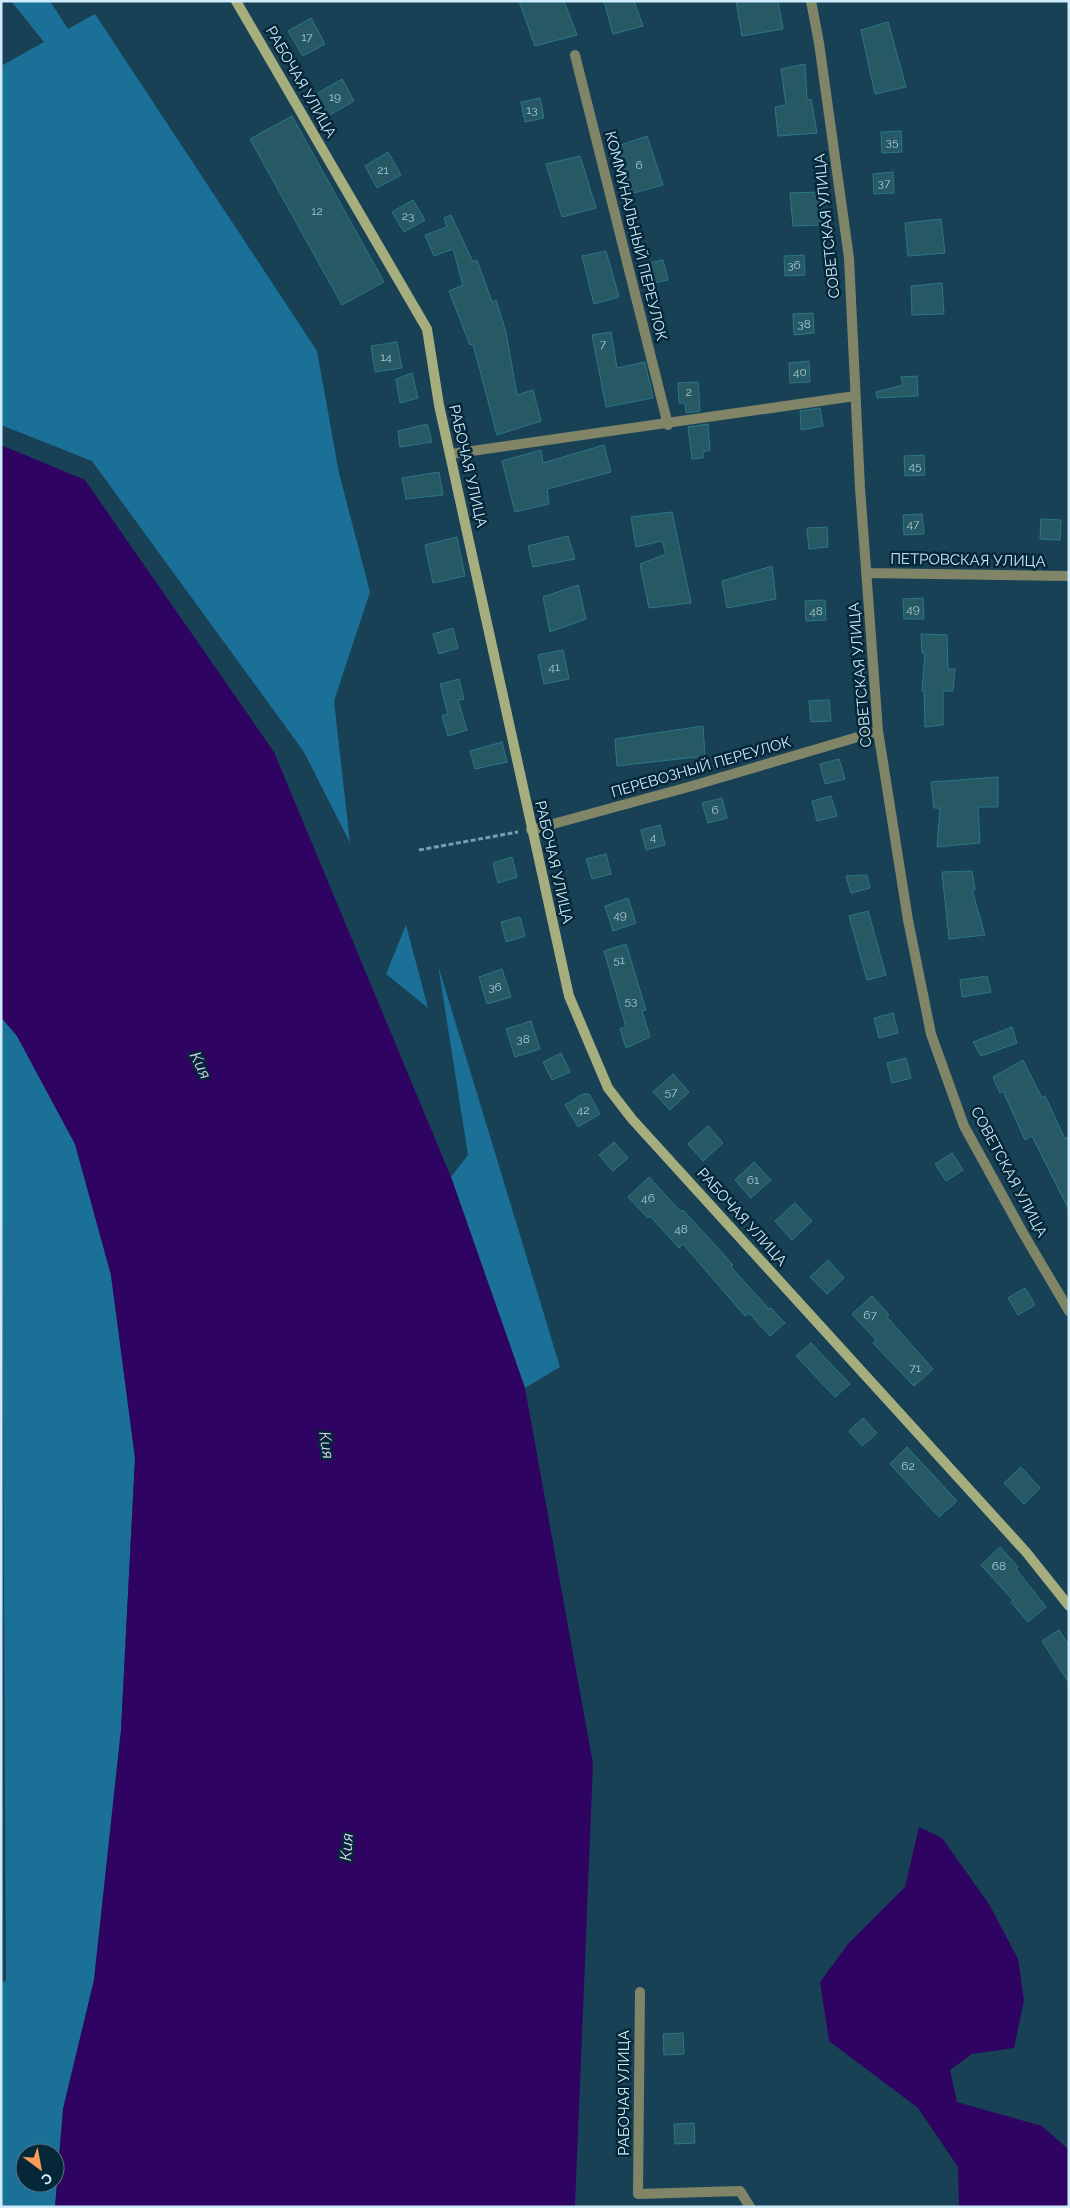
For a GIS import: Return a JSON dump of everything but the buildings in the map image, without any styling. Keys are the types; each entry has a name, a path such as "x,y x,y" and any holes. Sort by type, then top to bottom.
{"main road":[{"name":"РАБОЧАЯ УЛИЦА","path":"236,1 427,329 439,405 569,996 608,1088 632,1119 1026,1552 1069,1606"}],"street":[{"name":"СОВЕТСКАЯ УЛИЦА","path":"811,1 819,43 849,258 855,396 878,731 908,920 931,1034 964,1126 1023,1233 1069,1311"},
{"name":"КОММУНАЛЬНЫЙ ПЕРЕУЛОК","path":"575,54 668,425"},
{"path":"451,454 668,425 855,396"},
{"name":"ПЕТРОВСКАЯ УЛИЦА","path":"866,573 1069,576"},
{"name":"ПЕРЕВОЗНЫЙ ПЕРЕУЛОК","path":"531,830 692,786 878,731"},
{"name":"РАБОЧАЯ УЛИЦА","path":"640,1992 638,2194 740,2191 750,2207"}],"path":[{"path":"419,850 531,830"}],"shaded area":[{"path":"11,1 50,1 68,29 95,14 317,351 339,473 370,592 334,701 350,843 304,752 92,461 1,425 1,66 44,42"},
{"path":"406,925 428,1008 386,974"},
{"path":"438,965 560,1367 525,1388 451,1177 468,1155"},
{"path":"1,1017 17,1036 75,1144 111,1275 135,1458 121,1730 94,1980 63,2109 60,2143 15,2143 15,2193 56,2193 55,2207 1,2207 1,1982 6,1981"}],"water":[{"name":"Кия","path":"1,445 85,480 274,752 451,1177 525,1388 593,1764 575,2207 55,2207 56,2193 65,2193 65,2143 60,2143 63,2109 94,1980 121,1730 135,1458 111,1275 75,1144 17,1036 1,1017"},
{"path":"919,1827 942,1838 989,1904 1018,1959 1024,2000 1014,2048 972,2054 950,2070 957,2102 1042,2126 1069,2150 1069,2207 959,2207 958,2167 918,2108 829,2041 820,1982 848,1944 905,1887"}]}
